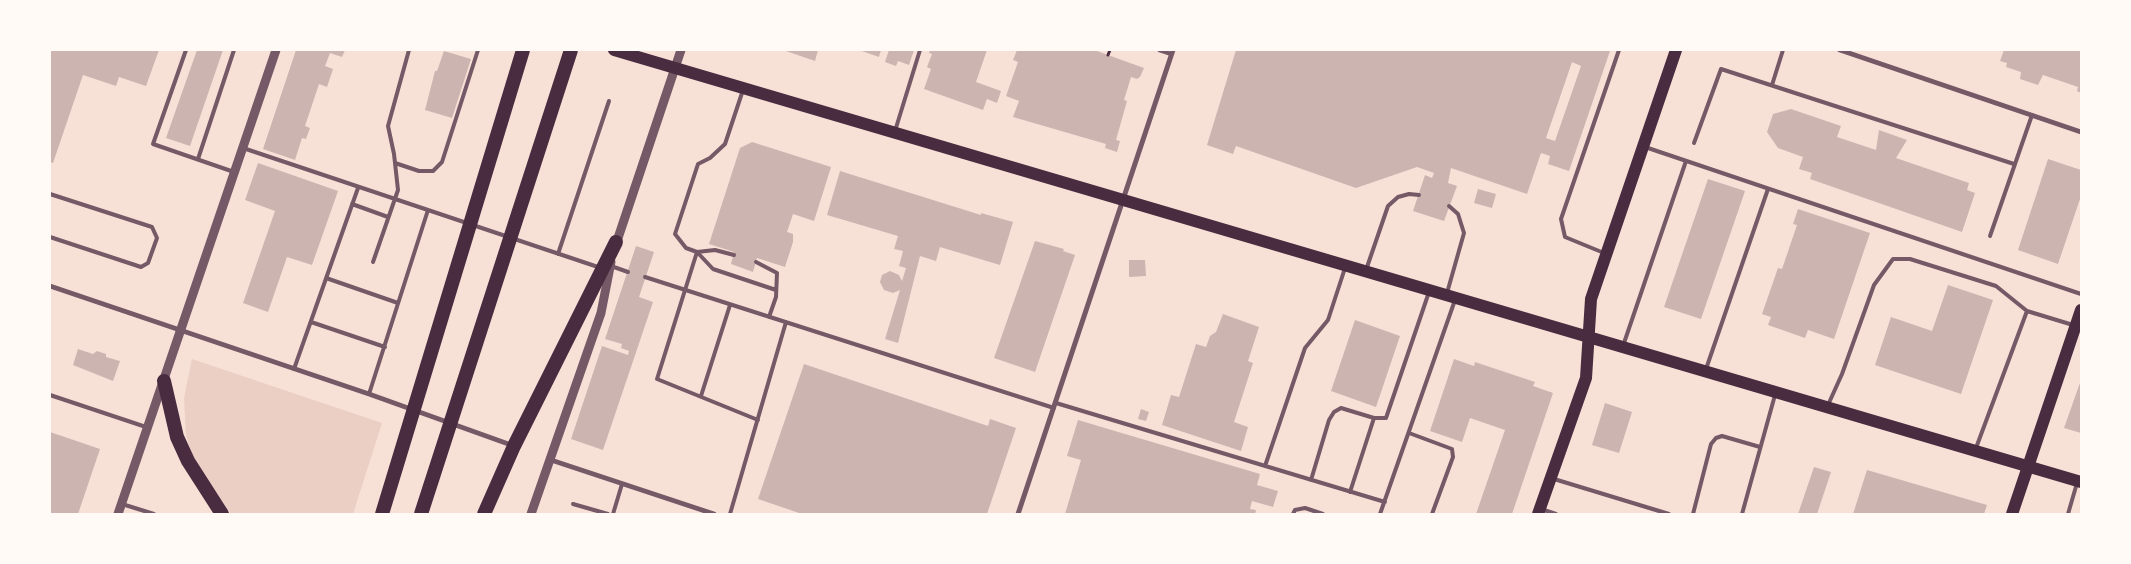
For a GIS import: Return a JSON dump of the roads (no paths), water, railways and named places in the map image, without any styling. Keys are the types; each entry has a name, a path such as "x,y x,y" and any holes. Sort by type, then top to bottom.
{"highway":[{"path":"382,514 524,50"},
{"path":"421,514 571,50"},
{"path":"484,514 514,446 607,267 616,242"},
{"path":"164,381 177,437 188,461 222,514"}],"main road":[{"path":"614,50 2079,481"},
{"path":"1538,511 1586,378 1590,299 1676,50"},
{"path":"2012,514 2081,310"}],"street":[{"path":"118,514 276,50"},
{"path":"616,242 681,50"},
{"path":"1840,50 2081,132"},
{"path":"1018,514 1172,52"},
{"path":"531,514 601,313 607,267"},
{"path":"50,286 369,394 514,446"},
{"path":"551,460 714,514"}],"lane":[{"path":"186,50 153,144 234,172"},
{"path":"198,159 234,50"},
{"path":"373,262 398,190 388,126 409,50"},
{"path":"394,163 419,171 433,171 442,162 478,50"},
{"path":"894,133 920,50"},
{"path":"1159,50 1172,52"},
{"path":"1606,254 1565,237 1561,219 1619,50"},
{"path":"1772,85 1783,50"},
{"path":"1694,143 1720,68 2014,164"},
{"path":"734,255 715,250 697,252 686,248 675,234 698,164 710,158 725,144 744,88"},
{"path":"558,254 609,101"},
{"path":"1990,236 2032,115"},
{"path":"1643,146 2081,294"},
{"path":"243,148 558,254 628,272"},
{"path":"1622,347 1686,161"},
{"path":"294,369 358,188"},
{"path":"1705,371 1768,189"},
{"path":"50,194 152,227 157,238 148,263 141,267 50,237"},
{"path":"1366,271 1388,206 1398,197 1409,194 1419,195"},
{"path":"352,204 388,217"},
{"path":"1380,514 1409,433 1451,296 1464,233 1458,214 1450,206"},
{"path":"369,394 428,210"},
{"path":"697,252 713,269 776,290"},
{"path":"697,252 658,379 758,420"},
{"path":"1827,407 1842,374 1874,285 1893,259 1910,259 1996,286 2027,311 2076,326"},
{"path":"756,262 777,273 776,290 769,317"},
{"path":"1265,466 1306,348 1328,320 1346,265"},
{"path":"645,277 1055,406 1385,502"},
{"path":"326,278 398,303"},
{"path":"1311,480 1329,420 1334,412 1341,408 1374,418 1386,418 1430,290"},
{"path":"700,396 730,305"},
{"path":"1975,450 2027,311"},
{"path":"311,322 384,347"},
{"path":"730,514 786,322"},
{"path":"1742,514 1775,392"},
{"path":"50,395 149,427"},
{"path":"1350,492 1374,418"},
{"path":"1409,433 1452,449 1452,457 1432,514"},
{"path":"1693,514 1711,444 1716,438 1722,436 1760,447"},
{"path":"1549,477 1669,514"},
{"path":"2068,514 2079,481"},
{"path":"613,514 622,484"},
{"path":"122,504 154,514"},
{"path":"573,504 608,514"},
{"path":"1293,514 1295,510 1305,508 1322,514"},
{"path":"1538,511 1556,514"}]}
